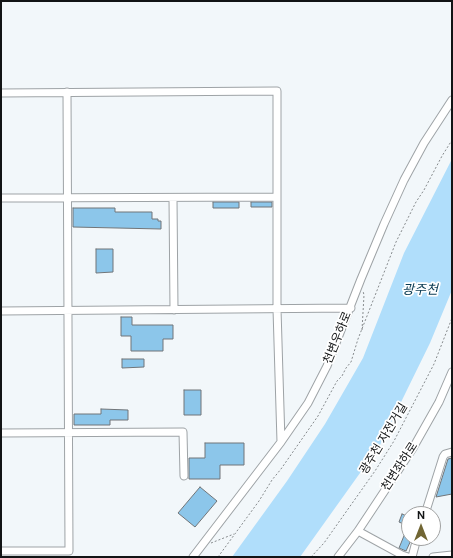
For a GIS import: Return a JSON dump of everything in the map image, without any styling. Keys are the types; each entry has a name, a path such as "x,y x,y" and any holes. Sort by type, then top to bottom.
{"street":[{"path":"1,93 278,91 277,309 281,442"},
{"path":"1,551 72,554 69,432 67,92"},
{"name":"천변우하로","path":"193,557 281,442 308,403 327,366 384,224 404,180 424,143 452,100"},
{"path":"1,198 277,197"},
{"path":"173,198 174,310"},
{"path":"1,310 351,308"},
{"name":"천변좌하로","path":"338,557 358,531 413,448 439,402 452,372"},
{"path":"1,433 183,432 184,476"},
{"path":"427,506 442,457 445,454 452,452"},
{"path":"358,531 408,557"},
{"path":"412,557 415,546"},
{"path":"433,557 452,555"}],"path":[{"path":"218,557 318,416 337,381 351,362 396,242 416,202 452,140"},
{"path":"361,332 364,295 363,290"},
{"name":"광주천 자전거길","path":"311,557 324,543 375,471 394,441 434,364 452,318"},
{"path":"200,548 235,534"}],"water":[{"name":"광주천","path":"452,159 452,290 430,343 380,445 300,557 232,557 287,481 325,424 363,358 404,253"}],"building":[{"path":"213,202 239,202 239,208 213,208"},
{"path":"251,202 272,202 272,207 251,207"},
{"path":"73,208 115,208 115,212 152,212 152,219 158,219 158,221 161,221 161,229 73,227"},
{"path":"96,249 113,249 113,272 96,273"},
{"path":"121,317 132,317 132,325 173,325 173,339 163,339 163,351 131,351 131,336 121,336"},
{"path":"122,359 144,359 144,367 122,368"},
{"path":"184,390 201,390 201,415 184,415"},
{"path":"101,409 128,410 128,420 110,420 110,425 74,425 74,414 101,414"},
{"path":"205,443 244,443 244,465 220,465 220,479 189,479 189,458 205,458"},
{"path":"452,458 452,494 436,497 448,459"},
{"path":"200,487 217,501 195,527 178,513"},
{"path":"401,543 401,546 408,546 406,551 399,548"}]}
